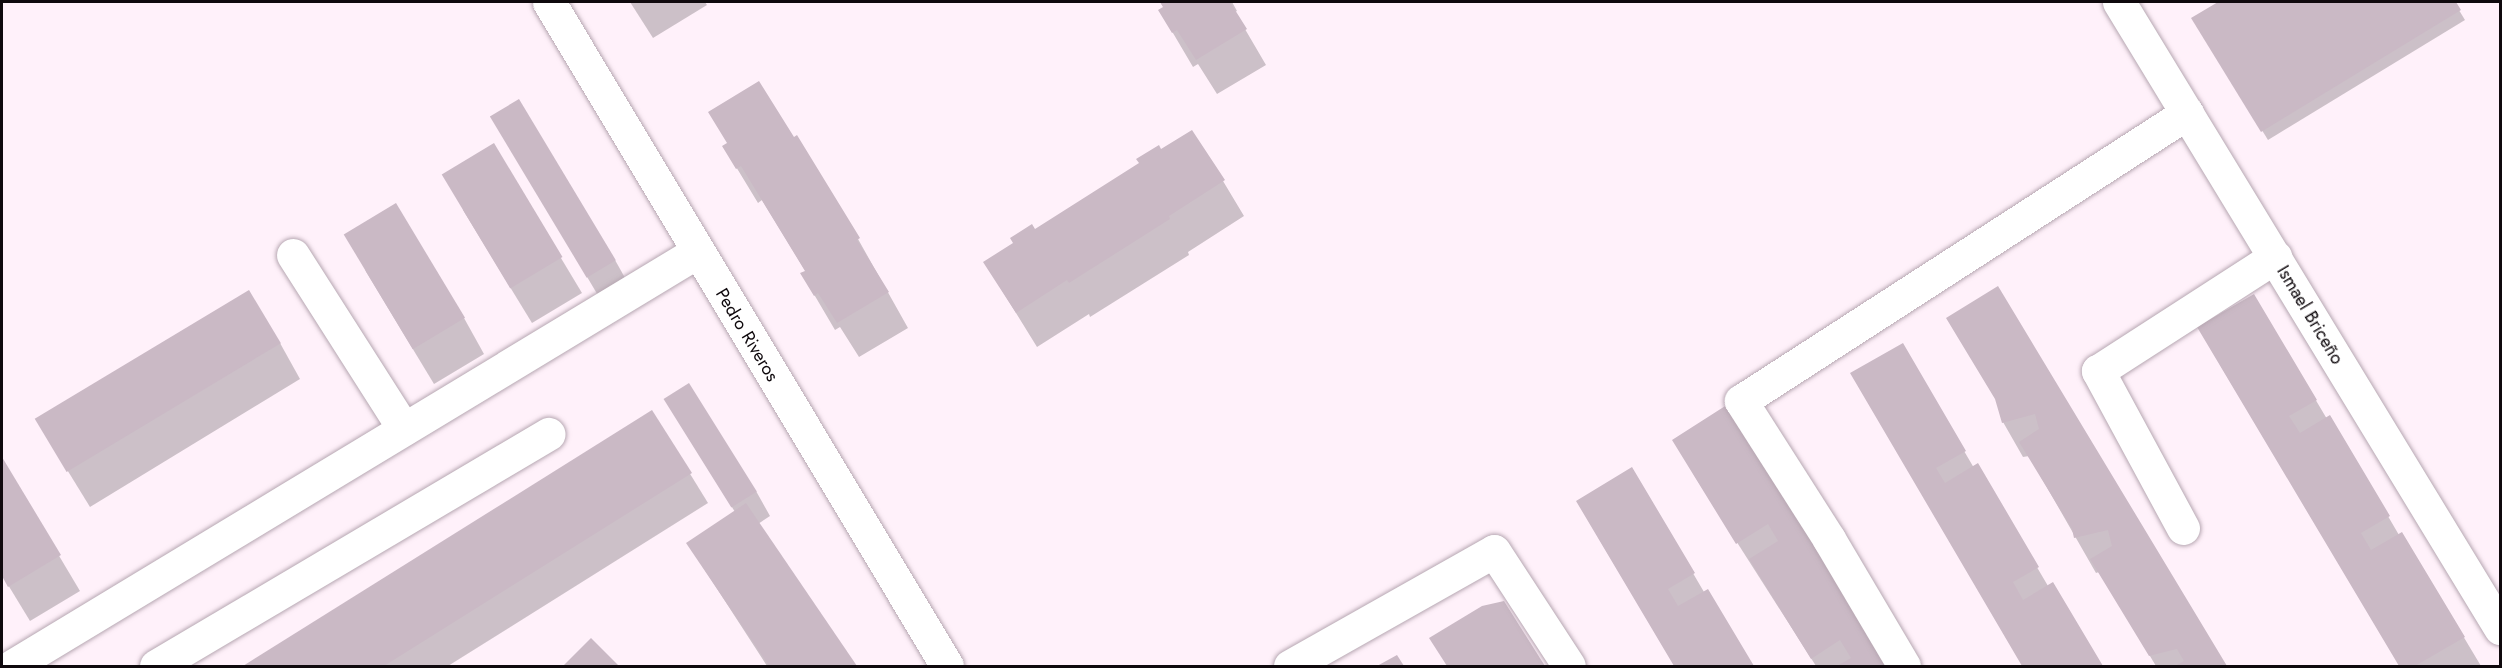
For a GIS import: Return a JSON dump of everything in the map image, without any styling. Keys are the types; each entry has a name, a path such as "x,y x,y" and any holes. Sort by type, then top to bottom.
{"street":[{"name":"Pedro Riveros","path":"549,2 947,666"},
{"name":"Ismael Briceño","path":"2119,2 2500,628"},
{"path":"1904,666 1829,540 1741,401 2187,113"},
{"path":"2,648 13,666 404,429 539,350 697,252"},
{"path":"293,255 404,429"},
{"path":"2183,528 2098,371 2275,257"},
{"path":"156,666 548,434"},
{"path":"1290,666 1494,551 1569,666"}],"building":[{"path":"1160,2 1230,2 1247,29 1196,60 1177,30 1172,33 1158,10 1163,7"},
{"path":"2218,2 2456,2 2461,10 2261,132 2191,18"},
{"path":"759,81 794,137 797,135 860,238 857,240 889,292 837,323 818,293 814,296 800,273 805,271 741,166 736,169 722,146 727,143 708,112"},
{"path":"519,99 616,260 587,278 490,117"},
{"path":"1192,130 1225,180 1169,216 1170,219 1069,283 1067,280 1016,313 983,262 1013,243 1010,238 1032,224 1035,229 1139,163 1136,159 1159,145 1161,149"},
{"path":"494,143 563,257 510,288 442,174"},
{"path":"396,203 465,318 413,349 344,234"},
{"path":"1998,286 2227,666 2175,666 2184,661 2177,649 2149,656 2090,559 2112,546 2108,530 2074,538 2072,529 2019,442 2039,429 2035,414 2002,423 1995,399 1946,318"},
{"path":"249,290 281,343 67,472 35,419"},
{"path":"2254,294 2317,400 2289,416 2300,433 2330,415 2390,516 2361,533 2371,550 2402,532 2465,637 2415,666 2399,666 2197,327"},
{"path":"1903,343 1966,451 1936,468 1945,483 1978,463 2039,567 2013,582 2023,600 2053,582 2103,666 2022,666 1850,373"},
{"path":"689,383 757,492 731,507 664,399"},
{"path":"1733,401 1896,666 1837,666 1851,658 1840,640 1811,659 1749,559 1778,541 1768,524 1736,544 1672,440"},
{"path":"652,410 692,473 384,666 243,666"},
{"path":"2,457 61,555 8,587 2,576"},
{"path":"1632,467 1695,573 1668,589 1678,606 1708,589 1754,666 1674,666 1576,501"},
{"path":"746,503 857,666 769,666 686,543"},
{"path":"1504,601 1545,666 1447,666 1429,638 1482,606"},
{"path":"591,638 619,666 563,666"},
{"path":"1397,655 1404,666 1377,666"}]}
